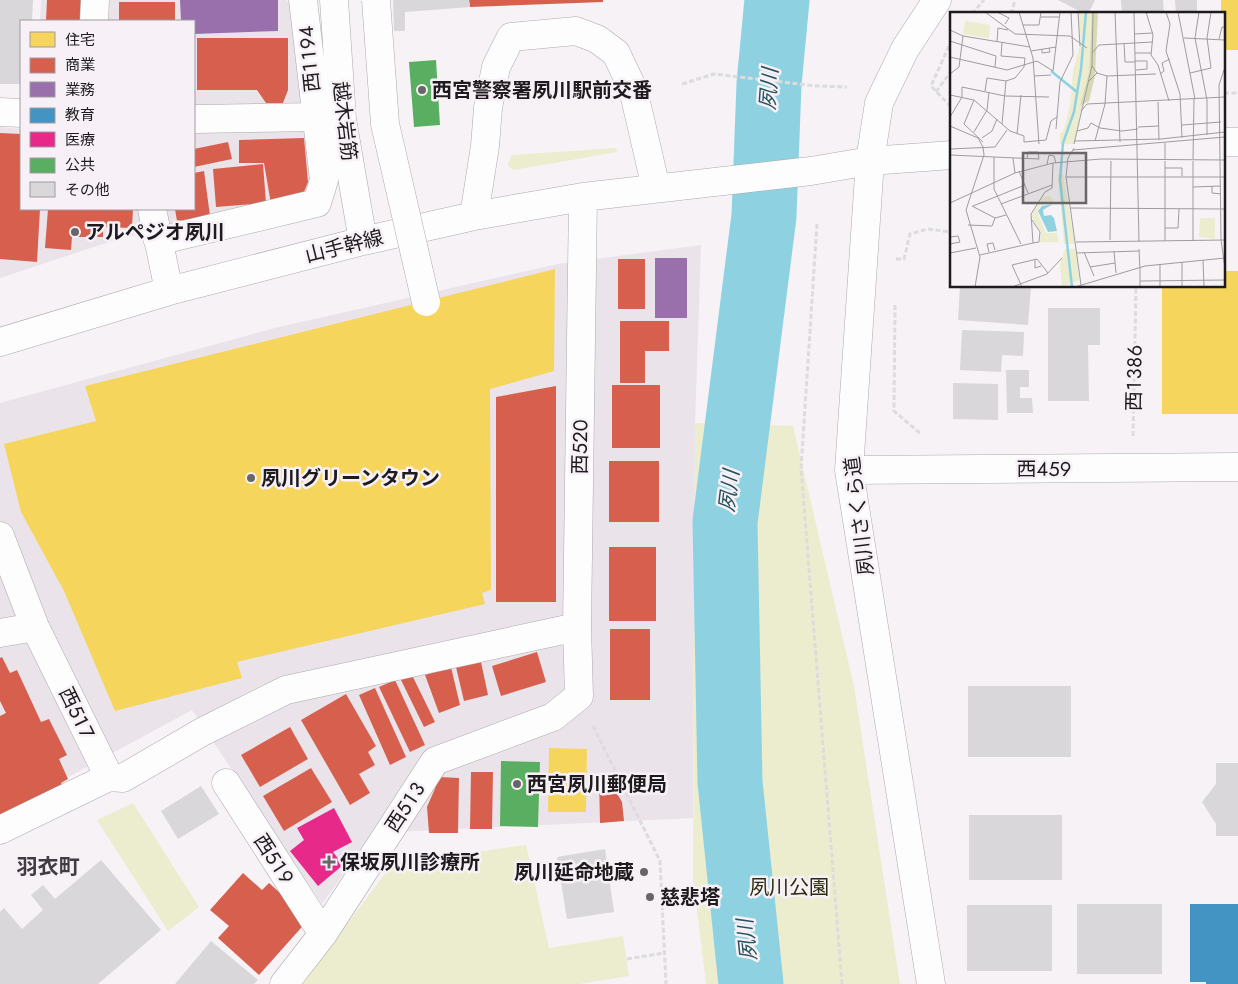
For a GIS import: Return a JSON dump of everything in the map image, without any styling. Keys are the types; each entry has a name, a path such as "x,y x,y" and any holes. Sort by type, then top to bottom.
{"street":[{"path":"94,20 95,0"},
{"name":"西１１９４","path":"158,241 317,202 324,180 303,0"},
{"name":"越木岩筋","path":"334,0 342,119 363,241"},
{"path":"376,0 385,124 426,302"},
{"name":"夙川さくら道","path":"930,984 849,470 870,161 879,103 905,49 937,0"},
{"path":"474,216 485,146 488,108 496,67 511,37 576,31 597,39 616,53 633,89 656,188"},
{"path":"0,112 20,113"},
{"path":"195,119 316,117"},
{"path":"870,161 950,154"},
{"name":"山手幹線","path":"0,342 169,291 363,241 474,216 583,197 811,171 870,161"},
{"name":"西５２０","path":"583,197 577,627 585,708"},
{"path":"152,210 169,291"},
{"name":"西４５９","path":"849,470 1238,467"},
{"name":"西５１７","path":"0,536 35,627 110,777"},
{"path":"0,633 35,627"},
{"path":"0,830 110,777 123,778 202,732 286,690 577,627"},
{"name":"西５１３","path":"284,984 323,934 434,761 585,708"},
{"name":"西５１９","path":"226,783 323,934"}],"path":[{"path":"974,12 984,0"},
{"path":"950,43 931,86 950,106"},
{"path":"936,92 950,73"},
{"path":"682,84 714,74 816,86 847,87"},
{"path":"817,224 800,468 842,984"},
{"path":"896,268 896,258 904,259 910,234 928,229 950,232"},
{"name":"西１３８６","path":"1132,469 1136,288"},
{"path":"896,296 894,411 921,434"},
{"path":"585,708 660,861 666,984"},
{"path":"627,959 664,953"}],"shaded area":[{"path":"41,0 286,0 291,5 310,183 303,198 118,239 0,278 0,127 20,129 20,210 195,210 195,20 40,20"},
{"path":"701,245 695,423 693,818 373,833 322,904 192,710 0,814 0,403 275,328 558,264"}],"green space":[{"path":"616,148 617,152 514,170 508,164 512,155"},
{"name":"夙川公園","path":"695,423 793,426 854,686 900,984 706,984 693,879"},
{"path":"133,803 199,907 168,931 97,820"},
{"path":"526,845 549,948 623,936 629,976 579,984 302,984 393,863"}],"building: 住宅":[{"path":"1221,0 1238,0 1238,50 1226,50 1226,12 1221,12"},
{"name":"夙川グリーンタウン","path":"555,269 554,371 490,389 491,590 482,593 485,604 237,662 242,678 115,711 64,591 21,512 4,444 96,421 85,386"},
{"path":"1226,271 1238,271 1238,414 1162,414 1162,288 1226,288"},
{"path":"549,748 587,749 586,812 548,812"}],"building: 商業":[{"path":"47,0 82,0 81,20 46,20"},
{"path":"469,0 603,0 603,2 470,7"},
{"path":"119,2 175,2 175,20 119,20"},
{"path":"197,38 288,38 288,90 283,103 266,103 257,90 197,90"},
{"path":"0,133 20,134 20,210 40,210 37,262 0,259"},
{"path":"304,138 308,182 302,197 271,204 264,163 239,163 239,140"},
{"path":"228,142 232,159 195,167 195,149"},
{"path":"263,164 266,203 216,207 213,169"},
{"path":"204,171 210,216 177,221 175,210 195,210 195,173"},
{"name":"アルペジオ夙川","path":"48,210 133,210 132,228 103,227 103,237 72,237 71,250 45,248"},
{"path":"618,259 645,259 645,309 618,309"},
{"path":"620,321 669,321 669,351 645,351 645,383 620,383"},
{"path":"612,385 660,385 660,448 612,448"},
{"path":"556,386 556,602 496,602 496,397"},
{"path":"609,461 659,461 659,522 609,522"},
{"path":"609,547 656,547 656,621 609,621"},
{"path":"610,629 650,629 650,700 610,700"},
{"path":"537,652 546,682 501,696 492,666"},
{"path":"2,657 10,673 17,670 41,722 49,719 67,755 59,759 68,779 61,783 63,786 0,815 0,716 6,713 0,701 0,658"},
{"path":"481,662 488,695 464,701 456,667"},
{"path":"451,667 460,705 439,713 425,675"},
{"path":"412,675 435,722 424,727 401,680"},
{"path":"395,680 425,745 410,752 379,687"},
{"path":"375,688 406,757 390,765 359,695"},
{"path":"346,694 376,746 368,752 375,765 359,774 370,793 350,805 301,720"},
{"path":"290,727 308,759 260,787 241,755"},
{"path":"311,768 332,802 284,831 263,796"},
{"path":"471,772 493,772 492,829 470,829"},
{"path":"440,777 459,778 458,833 429,833 427,807"},
{"path":"599,778 608,778 622,802 624,821 600,823"},
{"path":"243,873 262,890 269,883 309,919 259,975 218,938 229,926 210,910"}],"building: 業務":[{"path":"180,0 278,0 278,31 195,34 195,20 181,20"},
{"path":"655,258 687,258 687,318 655,318"}],"building: 教育":[{"path":"1190,904 1238,904 1238,984 1190,982"}],"building: 医療":[{"path":"334,808 352,842 333,852 343,865 318,886 290,851 304,840 297,828"}],"building: 公共":[{"path":"436,60 440,125 414,127 409,62"},
{"path":"501,761 540,762 538,827 500,826"}],"building: その他":[{"path":"0,0 33,0 32,20 20,20 20,84 0,84"},
{"path":"393,0 469,0 470,7 405,12 405,31 394,31"},
{"path":"1058,0 1095,0 1089,12 1081,12"},
{"path":"1121,0 1163,0 1164,12 1122,12"},
{"path":"1175,0 1197,0 1197,12 1176,12"},
{"path":"960,288 1031,288 1028,325 958,320"},
{"path":"1048,308 1100,308 1100,345 1088,345 1089,401 1048,401"},
{"path":"962,330 1024,332 1023,356 1002,355 1001,372 960,370"},
{"path":"1006,370 1029,370 1029,387 1020,387 1020,398 1032,398 1033,413 1007,413"},
{"path":"953,383 998,384 998,420 953,419"},
{"path":"968,686 1071,686 1071,757 968,757"},
{"path":"1216,763 1238,763 1238,836 1216,836 1216,824 1202,802 1216,784"},
{"path":"201,786 219,814 178,839 161,811"},
{"path":"969,815 1062,815 1062,880 969,880"},
{"path":"605,849 614,912 567,919 557,857"},
{"path":"101,860 161,930 98,984 0,984 0,912 4,908 22,929 43,910 31,895 43,885 55,899"},
{"path":"1077,904 1162,904 1162,974 1077,974"},
{"path":"967,905 1052,905 1052,971 967,971"},
{"path":"211,941 258,980 254,984 175,984"}],"waterway":[{"name":"夙川","path":"751,984 730,782 725,522 764,216 769,84 777,0"}],"place":[{"name":"西宮警察署夙川駅前交番","path":"422,90"},
{"name":"アルペジオ夙川","path":"75,232"},
{"name":"夙川グリーンタウン","path":"251,478"},
{"name":"西宮夙川郵便局","path":"517,784"},
{"name":"保坂夙川診療所","path":"329,862"},
{"name":"夙川延命地蔵","path":"644,872"},
{"name":"慈悲塔","path":"650,897"}],"district":[{"name":"羽衣町","path":"48,867"}]}
